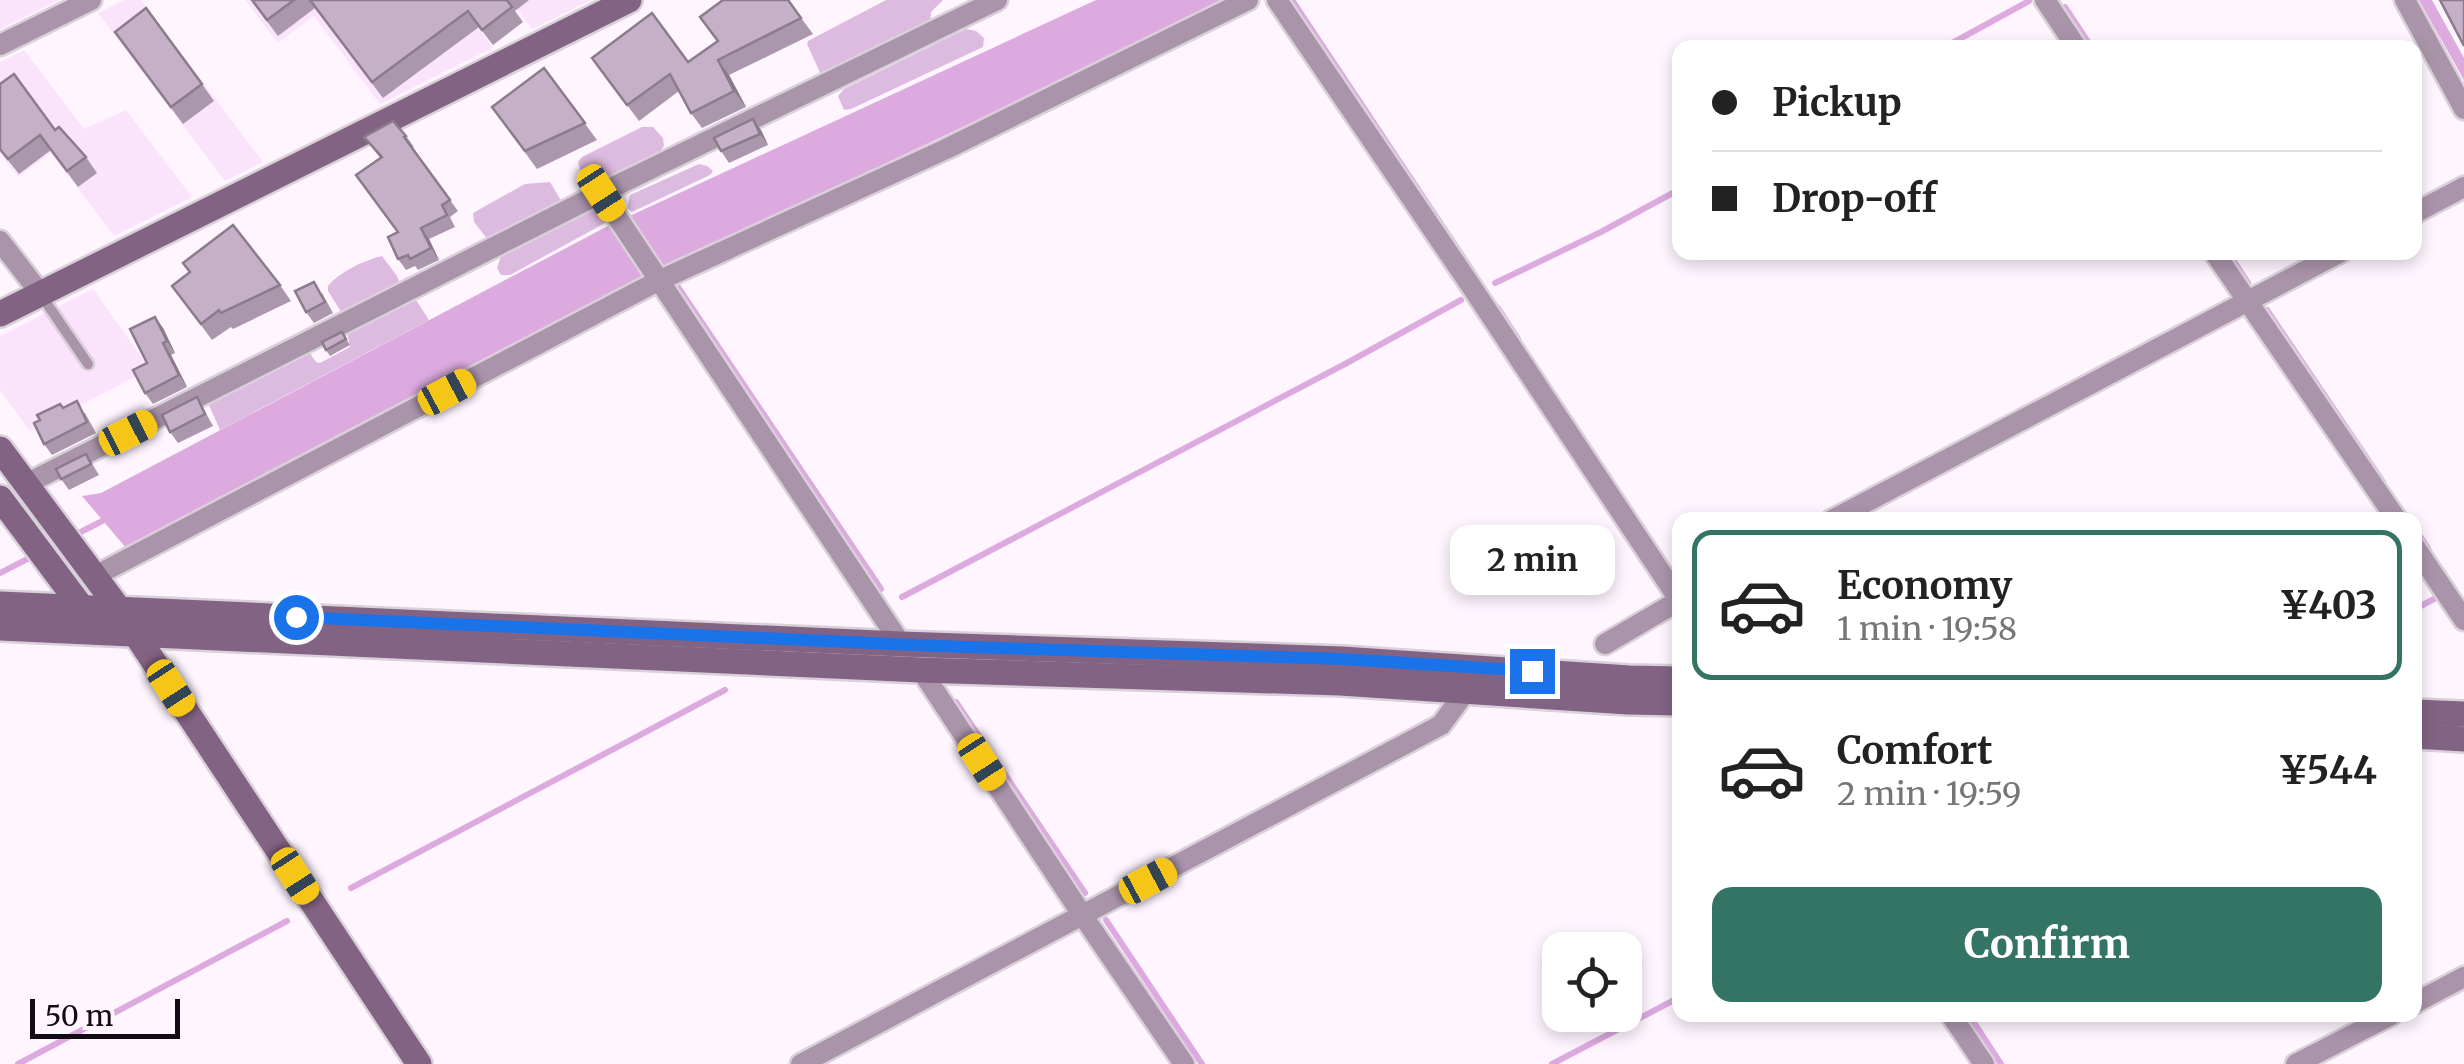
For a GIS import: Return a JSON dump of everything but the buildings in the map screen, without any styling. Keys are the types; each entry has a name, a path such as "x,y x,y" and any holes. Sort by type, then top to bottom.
{"street":[{"path":"0,44 91,0"},
{"path":"0,314 630,0"},
{"path":"26,484 601,193 997,0"},
{"path":"95,576 658,281 946,148 1248,0"},
{"path":"1277,0 1672,588"},
{"path":"2045,0 2072,40"},
{"path":"2405,0 2464,109"},
{"path":"2422,209 2464,187"},
{"path":"601,193 902,644"},
{"path":"0,241 40,294"},
{"path":"2219,260 2391,512"},
{"path":"1847,512 2327,260"},
{"path":"0,449 136,634 420,1064"},
{"path":"0,498 101,633"},
{"path":"2422,557 2464,620"},
{"path":"0,604 77,600 119,610 1342,659 1672,679"},
{"path":"1605,644 1672,605"},
{"path":"0,628 921,670 1340,683 1672,703"},
{"path":"921,670 1184,1064"},
{"path":"801,1064 1441,725 1466,691"},
{"path":"2422,712 2464,714"},
{"path":"2422,736 2464,739"},
{"path":"2422,998 2464,977"},
{"path":"1956,1022 1984,1064"},
{"path":"2296,1064 2377,1022"}],"lane":[{"path":"40,294 88,364"}],"shaded area":[{"path":"0,0 59,0 0,29"},
{"path":"124,0 141,0 263,162 225,181 98,13"},
{"path":"245,0 457,0 493,48 380,104 314,16 278,43"},
{"path":"510,0 590,0 532,29"},
{"path":"886,0 943,0 931,12 930,27 822,77 808,41"},
{"path":"1096,0 1231,0 648,276 126,548 82,496 101,493 606,227"},
{"path":"2419,0 2432,0 2464,58 2464,80"},
{"path":"966,29 984,38 983,47 844,110 838,96 844,89"},
{"path":"24,50 84,129 126,110 192,197 114,236 51,153 18,177 0,153 0,62"},
{"path":"642,127 653,127 663,138 664,146 652,162 594,186 588,182 578,162 582,157"},
{"path":"699,164 713,171 632,212 627,208 630,195"},
{"path":"550,182 559,204 488,240 474,222 473,213 525,184"},
{"path":"588,207 597,210 607,222 510,275 501,275 497,268 501,256"},
{"path":"382,256 400,284 342,313 328,286 353,267"},
{"path":"93,289 150,369 30,431 0,390 0,336"},
{"path":"414,297 429,320 220,430 209,405 212,399 306,352 320,363 350,347 347,331"}],"waterway":[{"path":"1292,0 1471,269"},
{"path":"1958,40 2029,1"},
{"path":"2065,7 2087,40"},
{"path":"1495,283 1672,193"},
{"path":"2233,260 2248,283"},
{"path":"676,284 881,589"},
{"path":"902,597 1461,300"},
{"path":"1498,308 1518,339"},
{"path":"2267,310 2383,482"},
{"path":"75,535 108,518"},
{"path":"2422,539 2428,548"},
{"path":"0,573 37,554"},
{"path":"2422,605 2436,598"},
{"path":"351,888 725,690"},
{"path":"956,702 1085,893"},
{"path":"1106,920 1202,1064"},
{"path":"18,1064 287,921"},
{"path":"1552,1064 1672,1001"},
{"path":"1974,1022 2001,1064"}],"route":[{"path":"296,617 937,646 1342,659 1532,671"}]}
